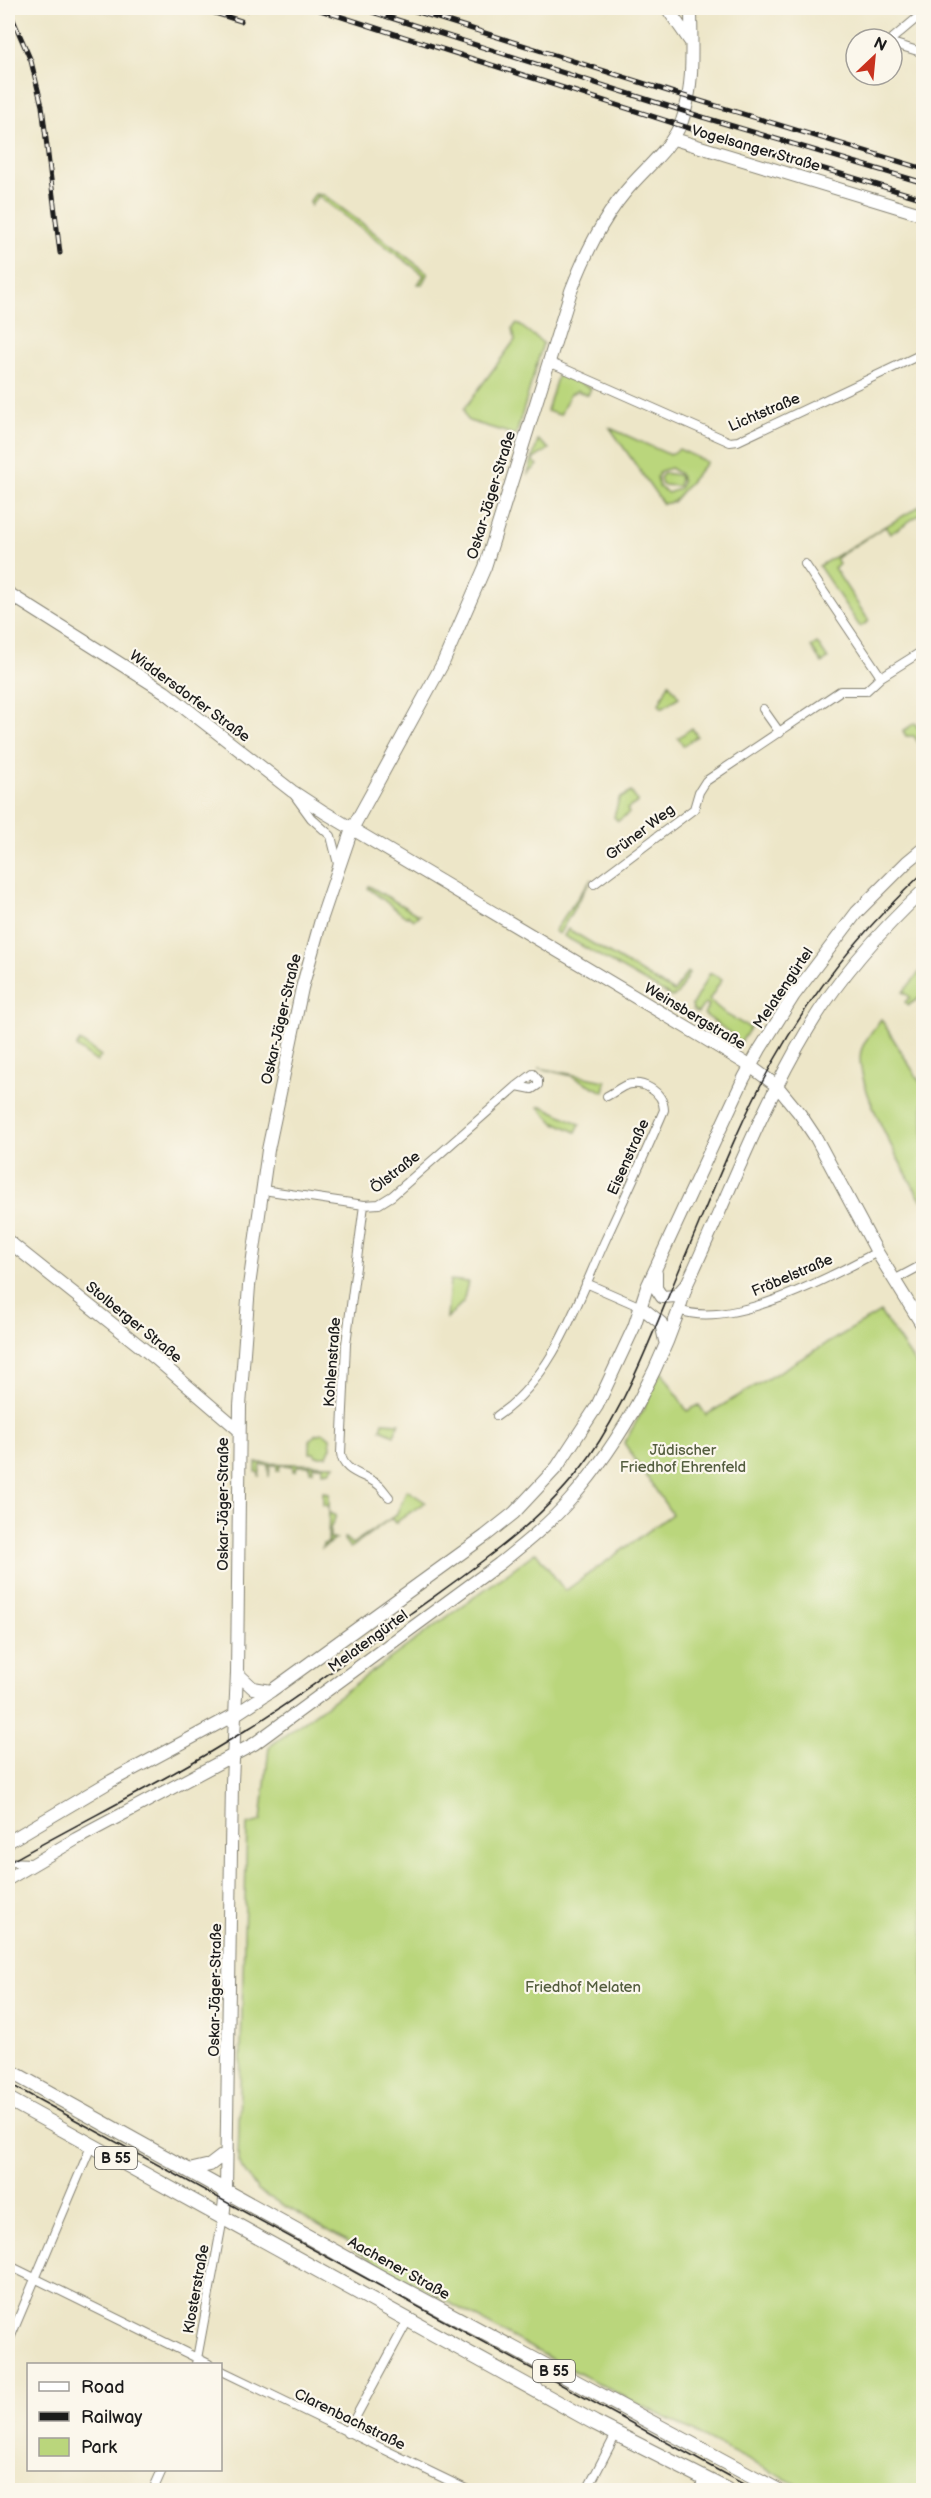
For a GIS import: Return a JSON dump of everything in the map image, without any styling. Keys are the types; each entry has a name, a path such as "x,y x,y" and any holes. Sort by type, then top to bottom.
{"main road":[{"path":"667,8 692,44"},
{"name":"Vogelsanger Straße","path":"691,8 692,44 687,104 674,140 924,215"},
{"name":"Oskar-Jäger-Straße","path":"223,2218 227,2152 237,1673 239,1430 245,1332 268,1150 300,997 321,920 352,829 443,663 493,545 571,291 592,241 626,192 674,140"},
{"name":"Widdersdorfer Straße","path":"8,593 165,692 292,791 352,829"},
{"name":"Weinsbergstraße","path":"352,829 750,1066 777,1086 816,1138 877,1252 924,1328"},
{"name":"Melatengürtel","path":"8,1842 111,1780 236,1714 271,1691 485,1536 541,1486 572,1448 597,1406 630,1335 656,1269 750,1066 783,1011 819,959 869,900 924,848"},
{"name":"Melatengürtel","path":"8,1879 254,1744 536,1535 570,1501 597,1467 632,1410 679,1310 687,1284 777,1086 809,1028 854,963 883,930 924,890"},
{"name":"Stolberger Straße","path":"8,1242 111,1322 239,1430"},
{"path":"656,1269 656,1288 662,1297 676,1296 687,1284"},
{"path":"641,1307 661,1323 665,1341"},
{"path":"237,1673 253,1688 271,1691"},
{"name":"Aachener Straße","path":"8,2070 411,2294 777,2490"},
{"name":"B 55","path":"8,2099 616,2434 701,2485 727,2490"},
{"path":"189,2170 210,2165 227,2152"},
{"path":"223,2218 235,2205 251,2204"}],"street":[{"path":"904,29 924,12"},
{"path":"904,44 924,53"},
{"name":"Lichtstraße","path":"549,362 729,442 744,438 924,353"},
{"path":"805,564 881,677"},
{"name":"Grüner Weg","path":"594,884 694,809 699,792 706,781 840,691 866,691 881,677 924,650"},
{"path":"763,709 780,733"},
{"path":"292,791 311,818 331,837 338,866"},
{"name":"Eisenstraße","path":"497,1416 516,1403 539,1374 561,1336 664,1110 664,1103 658,1093 641,1085 626,1085 607,1096"},
{"name":"Ölstraße","path":"263,1190 364,1205 380,1204 517,1086"},
{"name":"Kohlenstraße","path":"364,1205 346,1344 340,1453 341,1458 350,1469 379,1485 389,1497"},
{"name":"Fröbelstraße","path":"679,1310 692,1315 716,1314 740,1311 769,1303 877,1252"},
{"path":"894,1280 924,1264"},
{"path":"586,1283 641,1307"},
{"path":"8,1862 15,1864 36,1862"},
{"path":"8,2343 92,2144"},
{"name":"Klosterstraße","path":"196,2362 223,2218"},
{"path":"8,2265 196,2362"},
{"path":"347,2433 408,2320"},
{"name":"Clarenbachstraße","path":"222,2371 468,2490"},
{"path":"588,2490 616,2434"},
{"path":"153,2490 161,2471"}],"green space":[{"path":"315,194 324,195 428,273 422,284 418,284 424,275 318,196 311,205 310,201"},
{"path":"517,323 543,343 516,435 469,421 464,409 515,340 513,328"},
{"path":"558,374 591,388 588,395 577,391 570,394 560,415 547,411"},
{"path":"610,428 670,455 679,449 707,462 673,502 663,504","holes":["670,468 680,474 682,482 679,489 668,493 659,487 657,477 661,471"]},
{"path":"538,440 549,449 532,460"},
{"path":"532,460 538,465 528,474"},
{"path":"664,473 678,475 680,479 678,486 662,485 660,478"},
{"path":"923,504 923,512 890,534 885,526"},
{"path":"874,534 836,558 839,564 834,568 869,621 860,627 819,566"},
{"path":"817,643 828,659 822,663 811,647"},
{"path":"669,683 679,697 662,708 659,704"},
{"path":"915,723 923,736 923,750 914,736 906,736 903,731"},
{"path":"692,728 697,736 683,746 678,738"},
{"path":"631,792 638,802 627,809 629,813 618,821 614,817 619,799"},
{"path":"591,879 559,934 554,931"},
{"path":"369,886 419,915 413,920 408,915 406,917 368,888"},
{"path":"568,929 674,992 687,972 689,973 677,995 672,997 564,936"},
{"path":"923,968 923,996 908,1005 905,1002 910,997 903,992"},
{"path":"710,973 722,979 709,1000 727,1015 750,1028 740,1044 734,1036 704,1014 709,1005 705,1003 698,1013 693,1010 692,1005"},
{"path":"881,1019 923,1087 924,1198 921,1200 882,1126 865,1084 861,1051"},
{"path":"80,1041 101,1056 97,1062 76,1047"},
{"path":"539,1068 606,1081 604,1092 572,1076"},
{"path":"542,1106 580,1124 576,1132 557,1123 556,1125 539,1107"},
{"path":"450,1280 468,1282 463,1302 447,1318"},
{"name":"Friedhof Melaten","path":"880,1312 924,1376 923,2490 807,2490 568,2368 355,2251 347,2241 258,2191 238,2162 247,1825 261,1821 269,1747 536,1552 565,1591 672,1514 624,1443 643,1410 661,1370 687,1411 699,1405 706,1415"},
{"path":"383,1422 399,1423 394,1435 381,1429"},
{"path":"324,1433 330,1438 331,1447 327,1456 316,1456 310,1453 310,1440 316,1434"},
{"path":"256,1463 335,1465 330,1471 323,1472 323,1466 313,1466 313,1471 310,1471 310,1466 297,1466 296,1471 293,1471 293,1466 280,1465 277,1471 277,1465 270,1465 269,1477 268,1465 261,1465 259,1477 259,1473 256,1472"},
{"path":"407,1490 425,1502 395,1523 391,1518 396,1515"},
{"path":"323,1492 329,1493 329,1506 323,1505"},
{"path":"329,1506 329,1513 336,1516 330,1529 330,1539 336,1539 322,1548 323,1544 328,1543"},
{"path":"387,1521 350,1548 344,1540 345,1538 352,1544"}],"tram line":[{"path":"8,1863 187,1765 267,1717 507,1542 571,1481 603,1435 628,1389 735,1139 772,1064 804,1012 840,962 924,872"},
{"path":"8,2083 754,2490"}],"railway":[{"path":"8,8 31,61 42,106 60,253"},
{"path":"199,8 241,21"},
{"path":"239,8 247,10"},
{"path":"314,8 695,130 924,199"},
{"path":"360,8 699,116 924,183"},
{"path":"406,8 924,169"}],"park label":[{"name":"Jüdischer Friedhof Ehrenfeld","path":"683,1458"}]}
